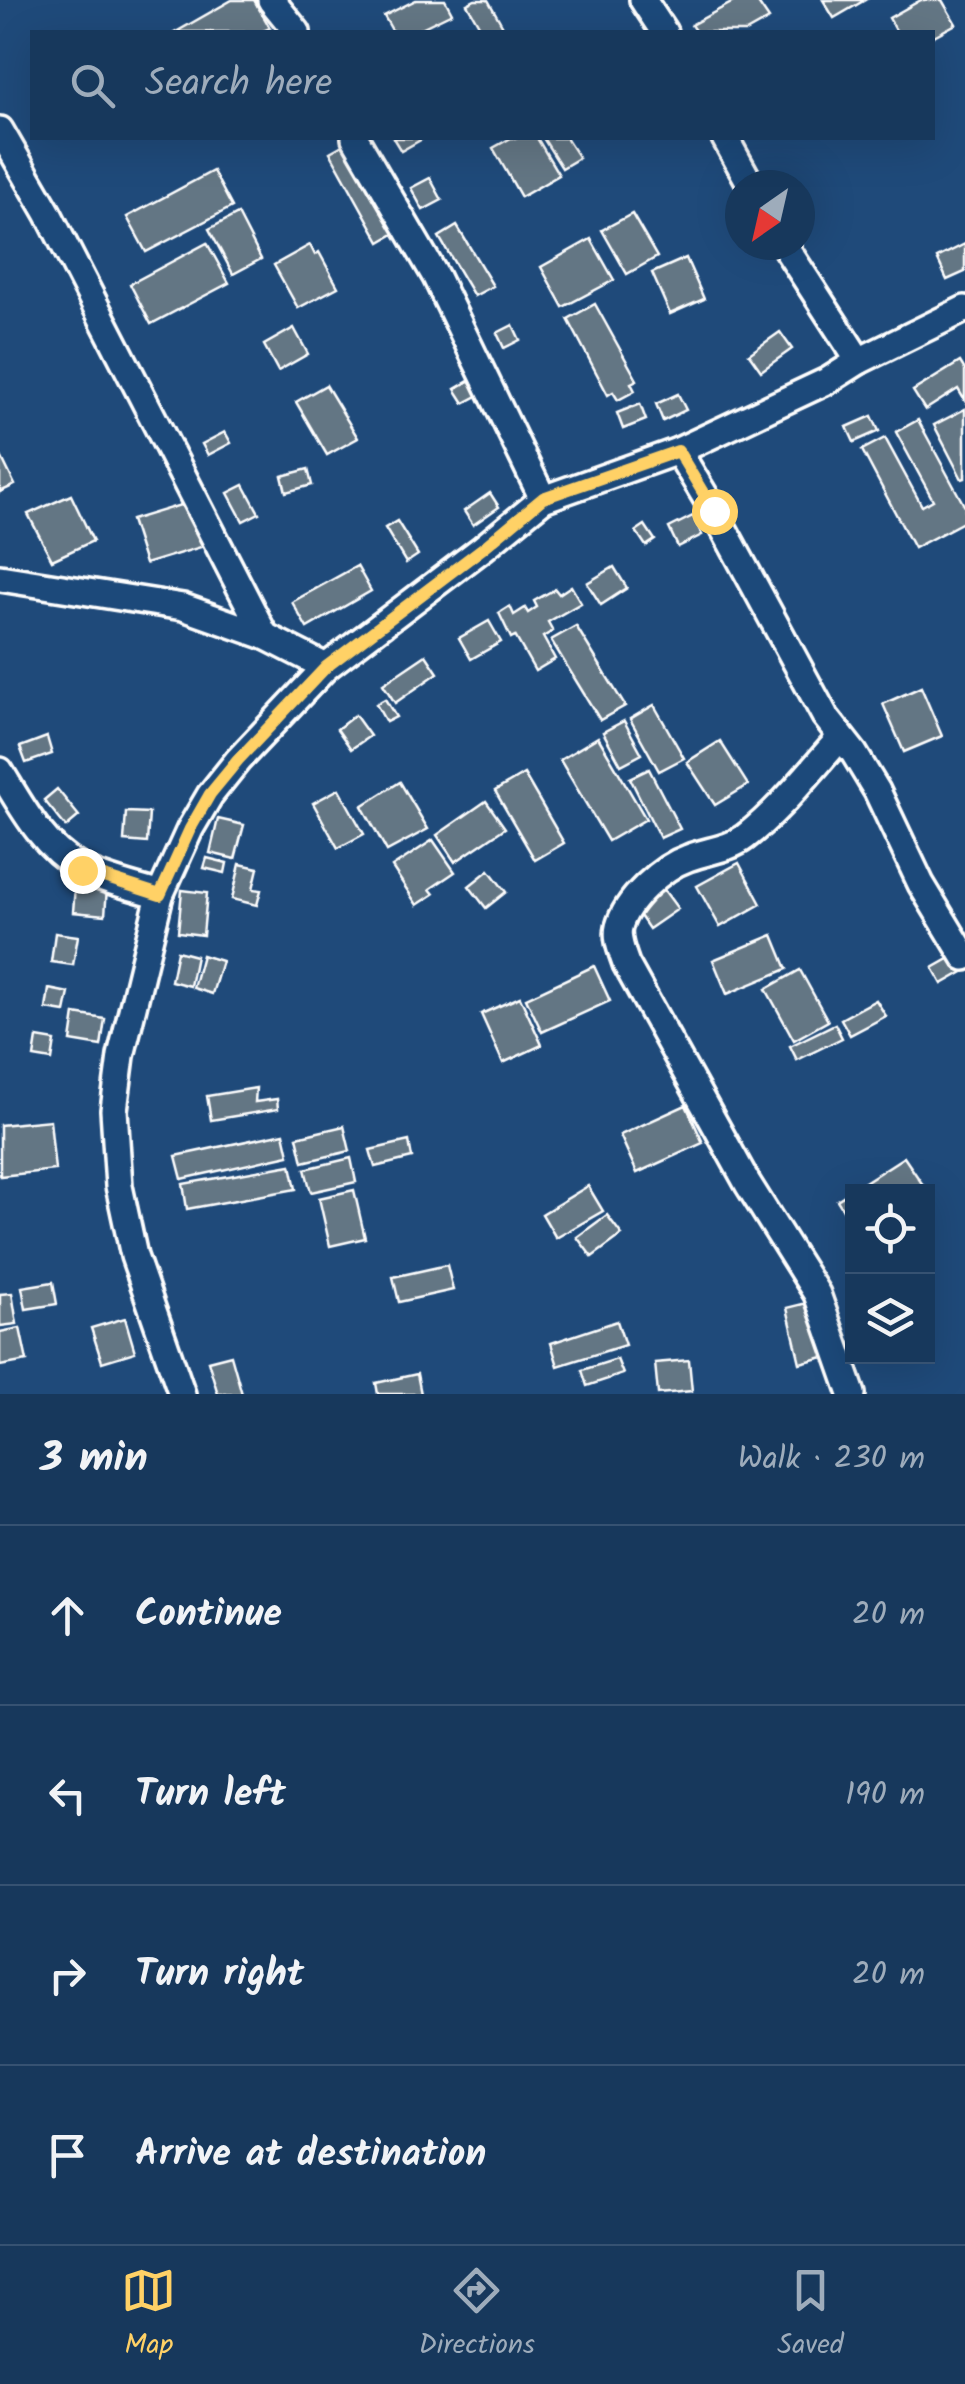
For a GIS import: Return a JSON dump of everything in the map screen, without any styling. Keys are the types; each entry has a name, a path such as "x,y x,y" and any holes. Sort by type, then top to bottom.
{"street":[{"path":"272,0 294,30"},
{"path":"643,0 663,30"},
{"path":"0,130 57,231 265,636"},
{"path":"356,140 436,277 543,498"},
{"path":"726,140 742,170"},
{"path":"794,260 859,362"},
{"path":"182,1394 134,1256 119,1186 114,1110 121,1056 160,895 210,794 326,667 543,498 678,451 963,315"},
{"path":"678,451 825,716 854,752 877,791 922,884 965,957"},
{"path":"0,578 183,607 265,636 326,667"},
{"path":"840,737 783,802 746,836 730,846 666,868 651,881 619,926 618,940 626,964 748,1184 817,1294 852,1394"},
{"path":"0,772 34,826 56,852 82,870 160,895"}],"building":[{"path":"232,0 254,0 270,28 266,30 180,30"},
{"path":"416,0 445,0 452,13 417,30 392,30 384,16"},
{"path":"488,0 505,30 482,30 467,4"},
{"path":"737,0 756,0 769,19 750,30 695,30 691,25"},
{"path":"823,0 865,0 834,18"},
{"path":"921,0 942,0 956,24 935,35 935,30 896,30 889,18"},
{"path":"394,140 420,140 401,151"},
{"path":"507,140 538,140 559,175 521,197 493,148"},
{"path":"544,140 567,140 579,158 562,168"},
{"path":"348,142 397,232 380,242 330,152"},
{"path":"213,171 232,207 146,252 127,217"},
{"path":"430,178 442,200 423,210 411,188"},
{"path":"238,214 261,259 233,274 209,229"},
{"path":"632,214 657,257 627,274 602,230"},
{"path":"457,226 493,286 474,296 439,237"},
{"path":"591,239 614,280 563,307 541,267"},
{"path":"207,243 229,283 151,324 130,284"},
{"path":"965,244 965,272 947,280 937,258"},
{"path":"310,245 315,255 319,252 338,287 298,308 274,265"},
{"path":"686,258 704,299 670,314 652,273"},
{"path":"595,304 637,380 631,383 635,391 618,400 613,392 608,395 568,319"},
{"path":"513,325 520,340 504,348 497,333"},
{"path":"294,328 308,354 278,371 264,345"},
{"path":"780,332 792,349 761,371 749,354"},
{"path":"960,362 965,370 965,401 958,389 925,410 913,391"},
{"path":"474,378 483,393 464,403 455,389"},
{"path":"326,385 358,438 327,455 296,402"},
{"path":"678,394 686,410 663,421 656,404"},
{"path":"640,404 646,420 623,429 617,413"},
{"path":"965,409 965,478 962,479 934,425"},
{"path":"872,416 879,431 854,442 847,427"},
{"path":"918,420 965,507 965,521 914,548 862,450 885,438 922,506 933,500 896,432"},
{"path":"225,432 231,443 208,455 202,444"},
{"path":"0,454 15,485 0,492"},
{"path":"308,469 312,485 286,492 282,476"},
{"path":"244,485 259,513 243,521 228,493"},
{"path":"490,493 499,507 473,525 464,511"},
{"path":"71,495 93,541 52,560 28,514"},
{"path":"197,500 211,544 145,564 131,520"},
{"path":"693,516 702,535 678,547 669,528"},
{"path":"397,521 418,555 406,563 385,528"},
{"path":"645,525 655,540 646,546 636,531"},
{"path":"357,566 371,591 307,628 292,602"},
{"path":"614,567 627,588 601,605 587,583"},
{"path":"571,586 581,603 548,622 553,631 543,637 555,659 535,671 499,613 510,606 514,615 525,608 528,613 537,607 534,601 555,589 559,594"},
{"path":"489,621 501,642 471,659 459,638"},
{"path":"576,626 625,706 600,720 551,640"},
{"path":"426,655 438,673 395,703 383,684"},
{"path":"921,687 942,736 904,752 883,704"},
{"path":"385,699 396,717 386,722 376,704"},
{"path":"654,705 684,758 659,771 630,719"},
{"path":"355,715 370,736 351,749 337,729"},
{"path":"624,721 642,754 621,765 603,732"},
{"path":"47,737 52,754 26,763 20,747"},
{"path":"598,737 646,819 608,841 560,760"},
{"path":"720,741 748,785 715,805 687,762"},
{"path":"649,769 680,829 660,838 630,778"},
{"path":"524,774 564,843 535,860 495,791"},
{"path":"400,782 428,829 387,851 362,806"},
{"path":"57,789 79,816 66,827 44,800"},
{"path":"339,789 364,834 338,848 313,803"},
{"path":"486,801 505,828 455,862 437,835"},
{"path":"126,812 149,813 147,843 124,841"},
{"path":"218,819 244,825 235,859 210,853"},
{"path":"433,840 455,872 430,889 434,894 417,905 392,867"},
{"path":"207,858 227,863 225,873 204,868"},
{"path":"739,863 761,904 720,927 697,886"},
{"path":"240,864 258,868 253,889 261,890 257,905 232,899"},
{"path":"489,870 506,892 486,908 469,886"},
{"path":"75,886 107,888 105,915 73,912"},
{"path":"182,890 207,893 203,935 178,932"},
{"path":"664,890 678,909 649,929 636,910"},
{"path":"55,933 78,936 73,965 51,962"},
{"path":"773,935 787,969 727,994 713,960"},
{"path":"177,951 196,956 190,986 171,981"},
{"path":"202,955 222,961 212,994 193,988"},
{"path":"956,955 965,971 942,984 933,968"},
{"path":"594,966 610,1001 542,1032 526,998"},
{"path":"800,970 828,1021 794,1040 766,989"},
{"path":"49,989 69,993 65,1012 46,1009"},
{"path":"520,997 542,1045 503,1063 481,1014"},
{"path":"876,1000 886,1016 850,1035 841,1019"},
{"path":"75,1014 105,1019 101,1046 71,1041"},
{"path":"835,1024 842,1038 797,1060 790,1046"},
{"path":"37,1038 55,1041 52,1060 34,1057"},
{"path":"256,1088 255,1102 277,1099 278,1109 211,1120 207,1096"},
{"path":"686,1105 703,1143 637,1173 620,1135"},
{"path":"50,1120 55,1170 0,1176 0,1125"},
{"path":"344,1126 350,1151 303,1162 297,1137"},
{"path":"284,1133 289,1155 182,1179 176,1156"},
{"path":"409,1141 412,1158 375,1167 370,1150"},
{"path":"904,1157 922,1184 862,1184"},
{"path":"351,1158 356,1182 311,1192 305,1169"},
{"path":"291,1165 296,1189 187,1209 183,1184"},
{"path":"588,1186 603,1211 556,1238 542,1214"},
{"path":"354,1190 365,1238 330,1246 319,1198"},
{"path":"845,1195 845,1213 837,1200"},
{"path":"607,1215 622,1235 592,1257 577,1237"},
{"path":"447,1265 453,1290 399,1302 393,1277"},
{"path":"53,1282 57,1304 26,1309 22,1287"},
{"path":"12,1293 17,1324 0,1326 0,1294"},
{"path":"815,1301 828,1356 800,1363 787,1308"},
{"path":"125,1318 135,1352 102,1362 91,1328"},
{"path":"617,1321 625,1345 558,1366 551,1343"},
{"path":"20,1328 27,1361 0,1366 0,1332"},
{"path":"231,1355 242,1394 218,1394 208,1361"},
{"path":"617,1359 623,1374 587,1386 582,1370"},
{"path":"689,1360 692,1391 658,1394 655,1363"},
{"path":"417,1374 421,1394 378,1394 376,1383"}],"route":[{"path":"82,870 160,895 210,794 326,667 543,498 678,451 714,511"}]}
